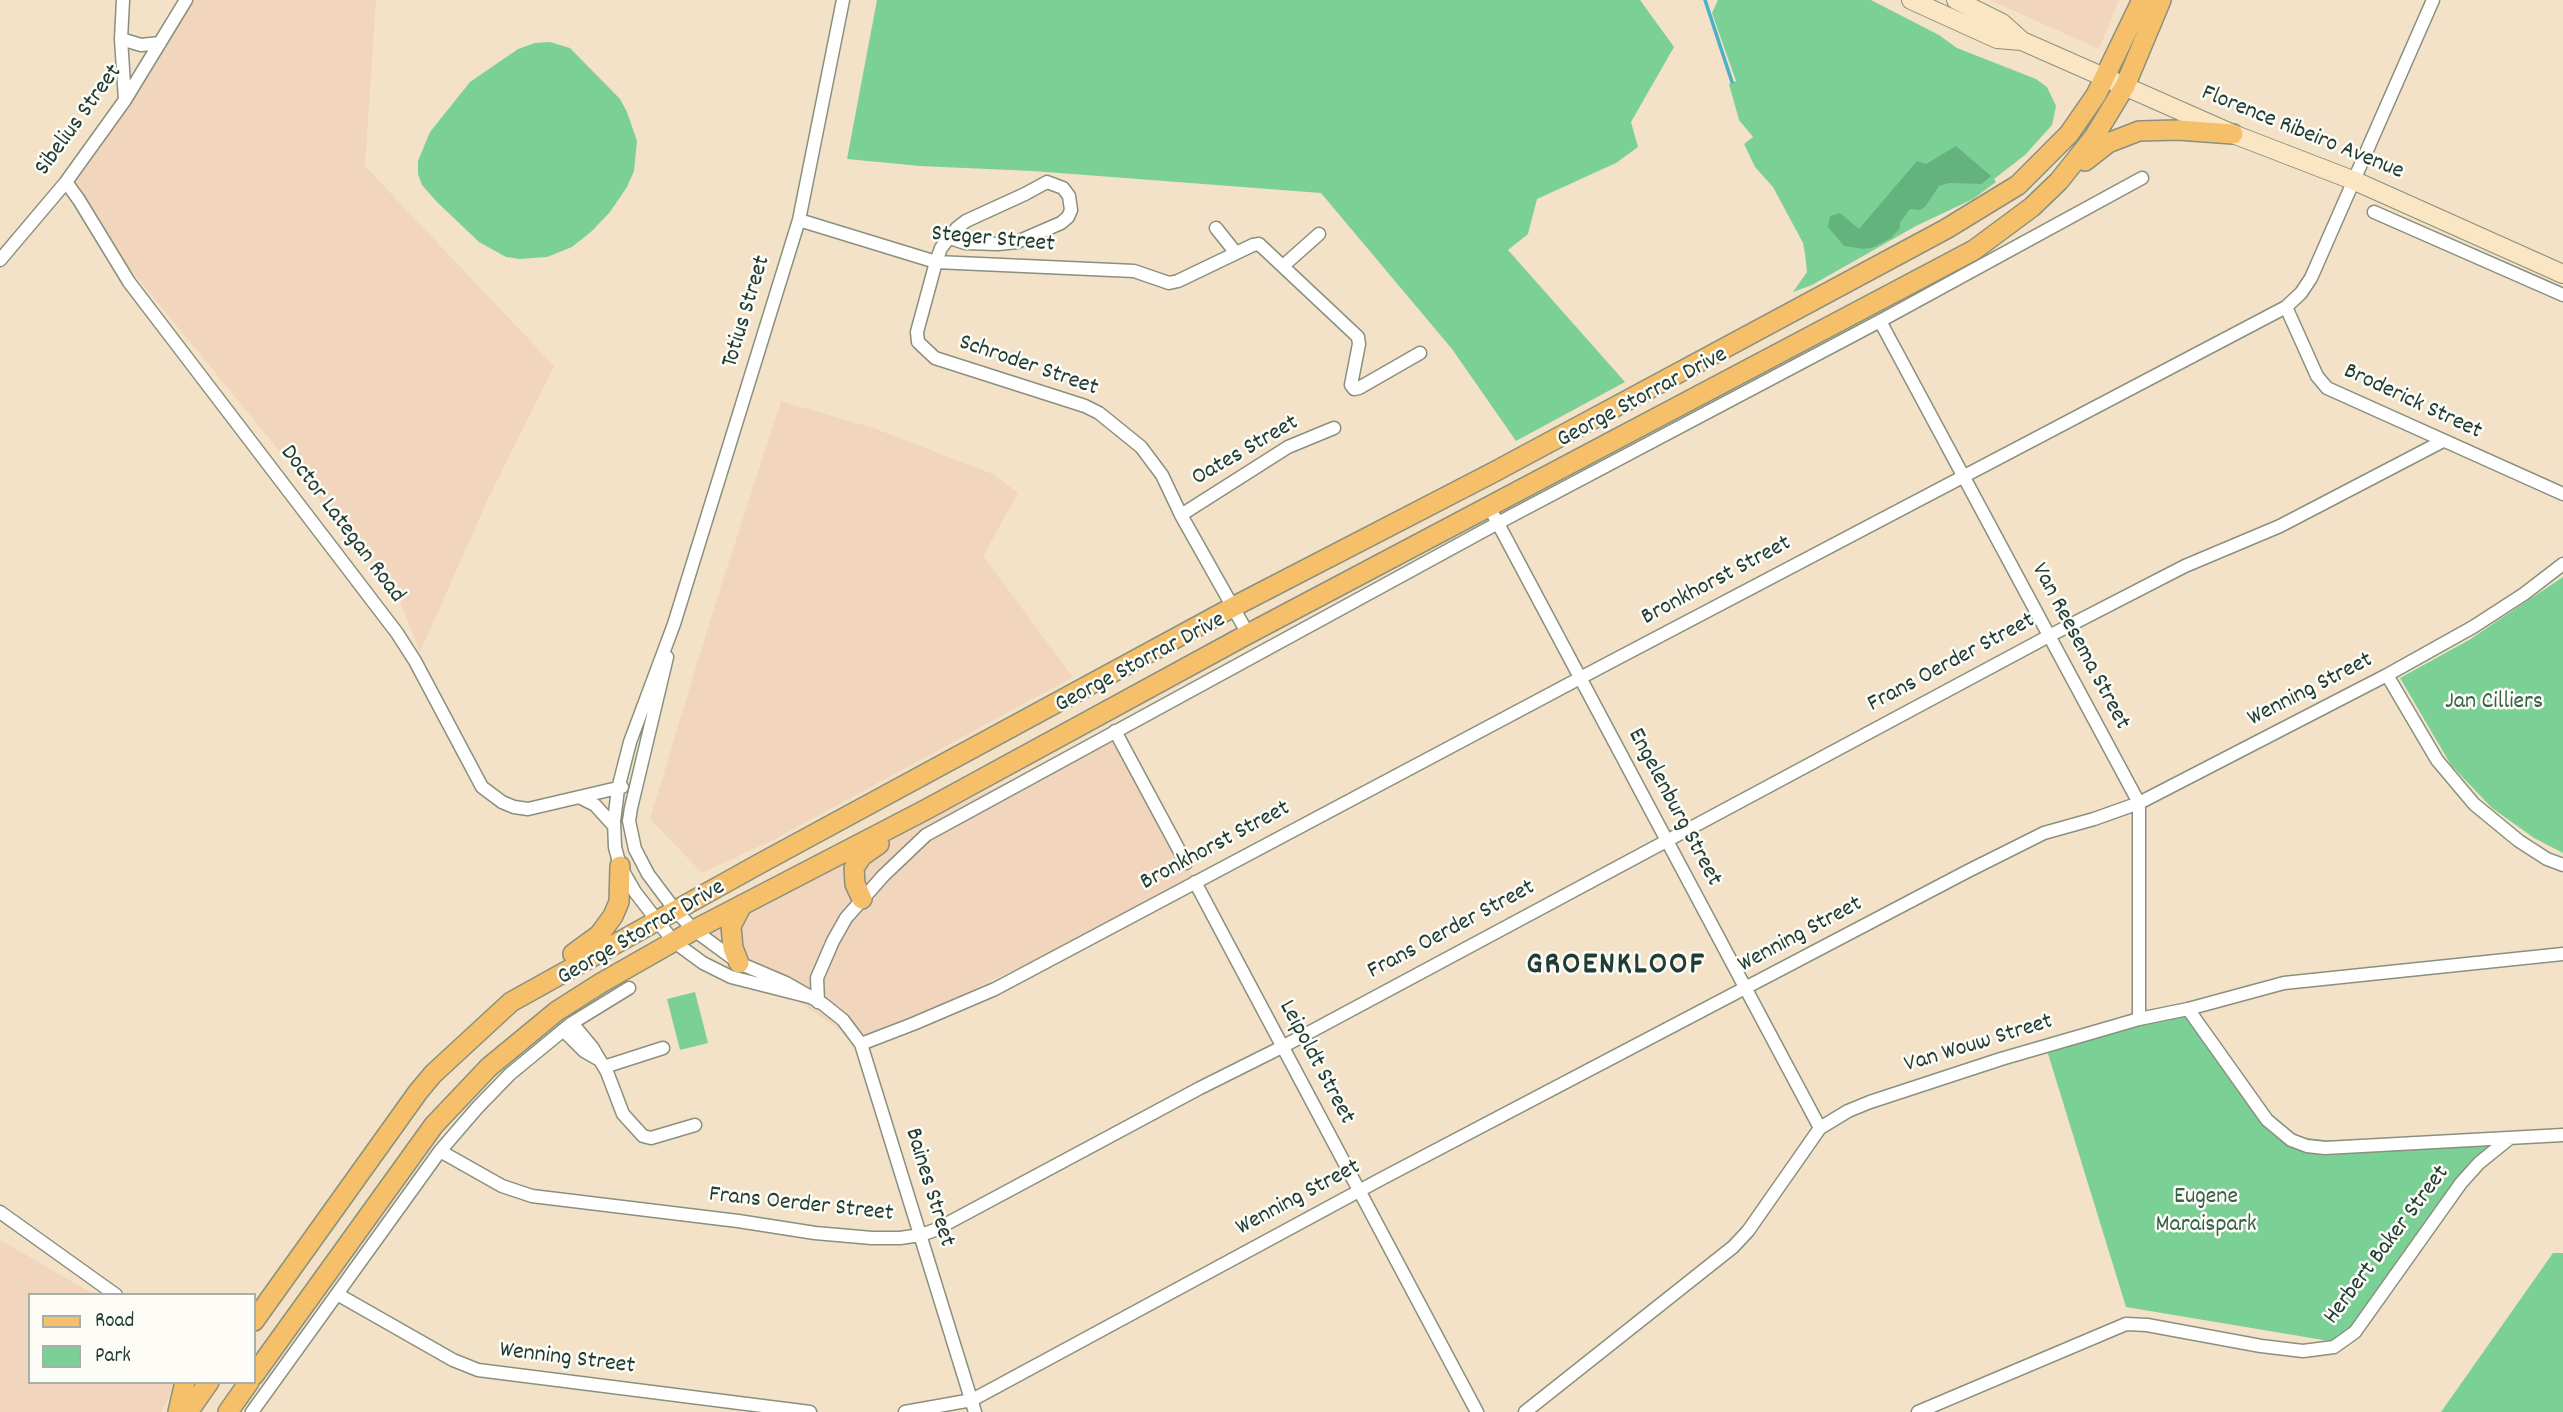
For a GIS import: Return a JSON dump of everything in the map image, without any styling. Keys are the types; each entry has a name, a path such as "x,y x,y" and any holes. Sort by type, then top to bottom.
{"main road":[{"name":"Florence Ribeiro Avenue","path":"1911,0 1997,39 2022,41"},
{"name":"Florence Ribeiro Avenue","path":"1956,0 2002,23 2022,41 2233,134 2355,181 2563,274"},
{"name":"George Storrar Drive","path":"256,1318 425,1083 511,1002 656,920 1233,607 1494,472 1946,229 2018,185 2069,134 2106,78 2142,0"},
{"name":"George Storrar Drive","path":"256,1368 413,1153 454,1102 506,1052 557,1011 673,941 927,809 1248,634 1494,515 1631,433 1974,250 2014,222 2059,181 2094,137 2125,86 2161,0"},
{"path":"2059,181 2108,143 2128,134 2150,130 2233,134"},
{"path":"1633,396 1650,409 1668,414"},
{"path":"1631,433 1637,417 1633,396"},
{"path":"1494,472 1486,488 1486,496 1494,515"},
{"path":"1371,536 1395,533 1463,496 1469,497 1494,515"},
{"path":"862,899 853,876 858,861 867,851 913,825 927,809"},
{"path":"511,1002 604,930 619,902 620,866"},
{"path":"739,963 733,948 731,926 743,905"},
{"path":"178,1412 185,1384"},
{"path":"188,1412 208,1384"},
{"name":"George Storrar Drive","path":"228,1412 245,1384"}],"street":[{"path":"122,0 121,39 125,100"},
{"name":"Sibelius Street","path":"0,260 66,183 125,100 186,0"},
{"name":"Bronkhorst Street","path":"862,1044 995,989 2286,307 2301,293 2311,278 2433,0"},
{"name":"Totius Street","path":"673,941 635,892 620,866 615,847 614,825 618,789 640,711 674,624 799,220 843,3"},
{"path":"121,39 141,45 160,43"},
{"name":"George Storrar Drive","path":"814,999 818,975 846,918 926,835 1115,731 1494,515 1880,321 2142,178"},
{"name":"Schroder Street","path":"950,238 965,243 1017,242 1061,223 1068,218 1071,210 1069,196 1063,188 1047,182 966,221 950,238 941,248 917,332 918,342 935,358 1085,406 1099,413 1149,456 1162,475 1181,515 1248,634"},
{"name":"Doctor Lategan Road","path":"66,183 129,282 397,633 415,661 480,785 496,799 520,808 534,808 618,789 636,781"},
{"path":"2374,212 2563,295"},
{"name":"Steger Street","path":"799,220 936,261 1141,272 1169,283 1178,282 1236,253"},
{"path":"1216,228 1236,253 1259,244 1358,337 1351,385 1354,389 1420,353"},
{"path":"1283,266 1319,234"},
{"name":"Broderick Street","path":"2286,307 2317,376 2327,388 2563,494"},
{"name":"Van Reesema Street","path":"1880,321 2139,803 2139,1019"},
{"name":"Oates Street","path":"1181,515 1288,447 1334,428"},
{"name":"Frans Oerder Street","path":"440,1151 502,1186 531,1196 815,1233 886,1238 921,1235 936,1230 2049,636 2185,566 2280,526 2443,441"},
{"name":"Engelenburg Street","path":"1494,515 1820,1128"},
{"name":"Wenning Street","path":"905,1412 974,1406 1161,1296 2036,836 2139,803 2388,676 2473,627 2524,594 2563,564"},
{"name":"Totius Street","path":"674,624 629,821 635,849 648,874 694,930"},
{"path":"2388,676 2437,760 2474,804 2519,841 2547,859 2563,865"},
{"path":"1115,731 1186,863"},
{"path":"618,789 631,808"},
{"path":"581,798 595,805 614,825"},
{"name":"Leipoldt Street","path":"1195,882 1477,1412"},
{"name":"Baines Street","path":"694,930 739,963 786,983 814,999 843,1020 862,1044 974,1406"},
{"name":"Baines Street","path":"673,941 713,969 731,977 814,999"},
{"name":"Van Wouw Street","path":"1525,1412 1733,1247 1748,1231 1820,1128 1870,1101 1954,1073 2139,1019 2293,982 2563,954"},
{"name":"George Storrar Drive","path":"252,1412 440,1151 498,1086 568,1026 629,988"},
{"path":"2188,1009 2267,1120 2291,1140 2307,1146 2325,1148 2563,1135"},
{"path":"568,1026 592,1047 623,1114 643,1136 651,1138 695,1125"},
{"path":"601,1063 663,1048"},
{"name":"Herbert Baker Street","path":"1918,1412 2126,1324 2147,1325 2272,1348 2315,1351 2334,1347 2354,1332 2460,1183 2479,1163 2510,1138"},
{"path":"0,1212 113,1293"},
{"name":"Wenning Street","path":"337,1294 453,1360 478,1370 810,1412"}],"shaded area":[{"path":"182,0 376,0 365,166 554,366 489,497 420,652 397,594 62,186"},
{"path":"1990,0 2119,0 2099,49"},
{"path":"781,401 876,429 993,474 1018,493 983,556 1073,677 773,840 702,873 650,819"},
{"path":"1115,731 1195,882 861,1044 694,930"},
{"path":"0,1240 92,1293 28,1293 28,1384 178,1384 161,1412 0,1412"}],"green space":[{"path":"877,0 1640,0 1674,47 1631,122 1638,147 1616,163 1537,199 1528,234 1508,250 1625,382 1516,441 1452,349 1321,193 847,159"},
{"path":"1718,0 1871,0 1939,35 1957,48 2036,79 2047,87 2056,106 2052,125 2025,155 1973,199 1916,226 1812,285 1793,292 1807,272 1803,243 1773,187 1755,167 1744,144 1753,137 1739,120 1729,84 1736,81 1712,13"},
{"path":"550,42 570,48 620,99 637,141 634,171 610,212 572,247 547,257 506,257 479,242 436,201 422,185 418,174 418,161 430,132 470,82 518,49 535,43"},
{"path":"1956,146 1991,176 1982,184 1949,183 1939,186 1925,207 1920,210 1910,209 1891,238 1874,247 1864,249 1844,246 1828,227 1830,216 1840,213 1859,229 1917,161 1926,164"},
{"name":"Jan Cilliers","path":"2563,577 2563,853 2534,838 2492,808 2451,765 2400,678 2469,640"},
{"path":"695,992 708,1043 680,1050 667,999"},
{"name":"Eugene Maraispark","path":"2186,1008 2274,1134 2392,1148 2492,1144 2341,1343 2126,1307 2045,1044"},
{"path":"2553,1253 2563,1253 2563,1412 2441,1412"}],"waterway":[{"path":"1705,0 1732,82"}],"district":[{"name":"GROENKLOOF","path":"1616,968"}]}
